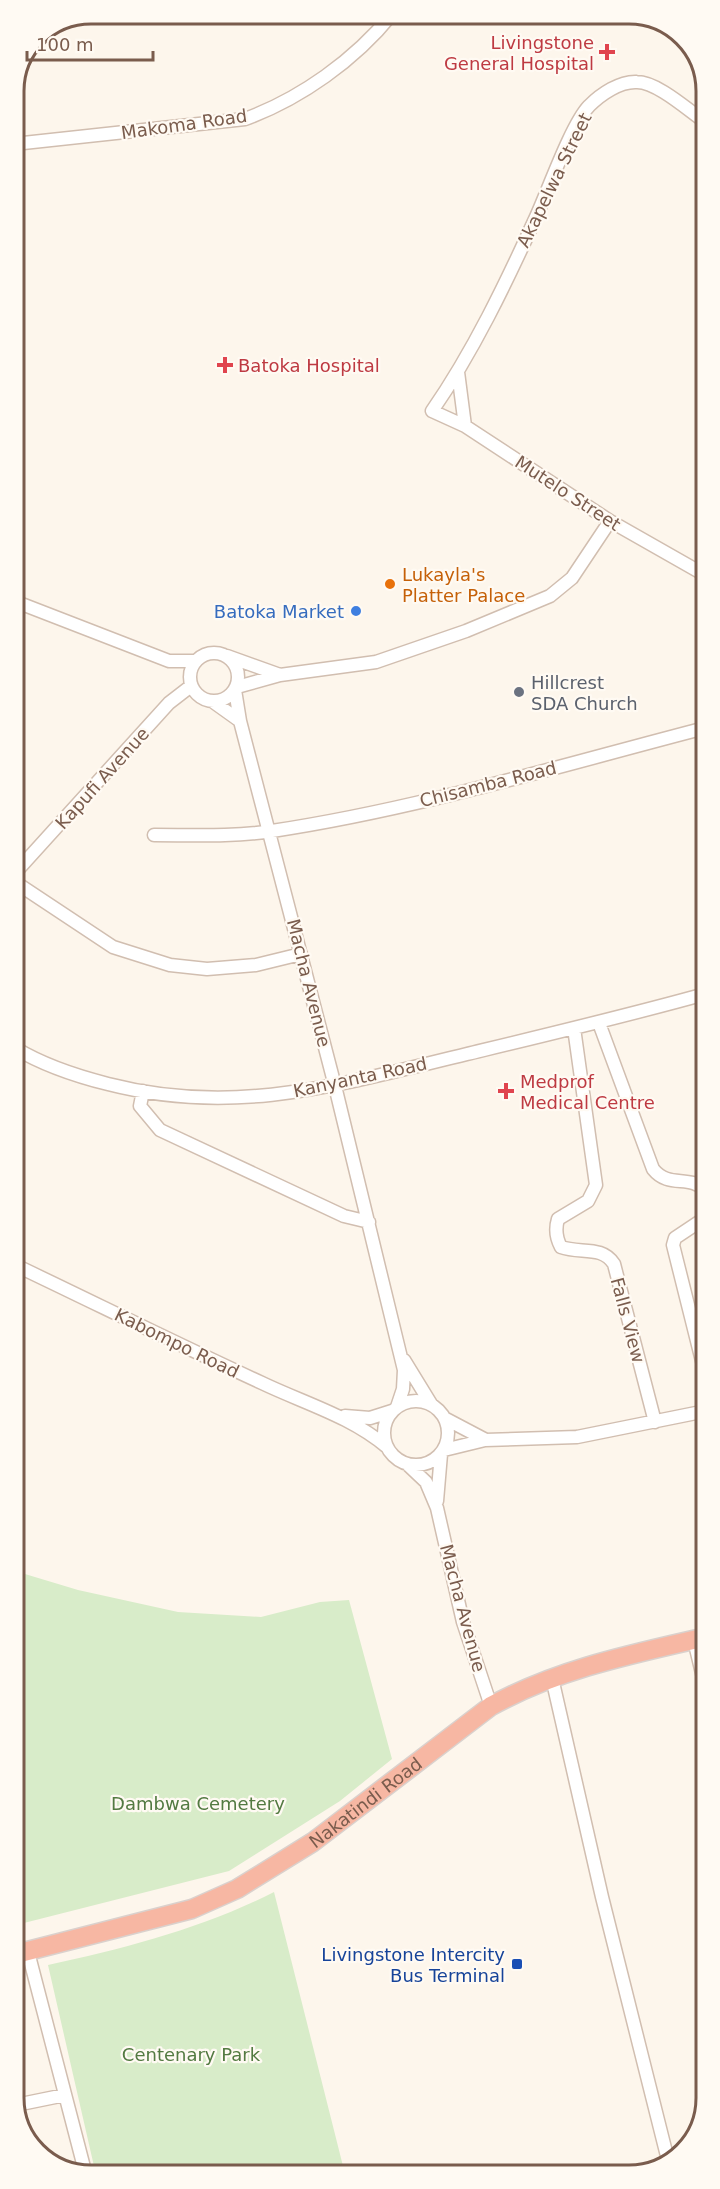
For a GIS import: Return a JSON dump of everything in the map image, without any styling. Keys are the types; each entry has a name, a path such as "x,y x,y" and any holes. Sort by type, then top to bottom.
{"highway":[{"name":"Nakatindi Road","path":"24,1952 192,1909 237,1889 313,1842 491,1706 521,1690 580,1667 696,1639"}],"street":[{"name":"Makoma Road","path":"24,143 245,119 274,108 334,68 373,36 383,24"},
{"name":"Akapelwa Street","path":"432,411 459,372 533,223 578,124 589,106 615,87 637,82 669,96 696,115"},
{"path":"459,372 465,426"},
{"name":"Mutelo Street","path":"432,411 465,426 610,521 696,570"},
{"path":"169,661 204,699 213,701 221,700 236,688 280,675 376,663 550,596 572,578 610,521"},
{"path":"24,605 169,661 196,661 210,653 224,655 280,675"},
{"path":"224,655 231,659 238,672 236,688"},
{"path":"191,684 190,674 196,661"},
{"name":"Kapufi Avenue","path":"24,863 170,703 191,684"},
{"name":"Macha Avenue","path":"236,688 240,721 335,1086 399,1351 404,1380 394,1409"},
{"path":"213,701 240,721"},
{"name":"Chisamba Road","path":"154,835 216,835 270,831 401,806 696,730"},
{"path":"24,888 113,947 170,965 217,968 256,964 301,954"},
{"name":"Kanyanta Road","path":"24,1052 76,1076 143,1091 177,1098 241,1099 335,1086 599,1023 696,996"},
{"path":"599,1023 653,1169 667,1181 692,1182 696,1184"},
{"name":"Falls View","path":"574,1028 596,1185 588,1202 558,1219 556,1226 558,1241 561,1247 567,1250 608,1255 614,1264 655,1422"},
{"path":"143,1091 140,1106 160,1130 344,1216 369,1221"},
{"path":"696,1224 675,1238 673,1245 696,1337"},
{"name":"Kabompo Road","path":"24,1269 265,1385 341,1416 368,1432 387,1448"},
{"name":"Macha Avenue","path":"399,1351 431,1404"},
{"path":"485,1440 446,1419 431,1404 410,1401 394,1409 384,1431 387,1448 397,1459 407,1464 428,1464 443,1452 485,1440 577,1437 696,1413"},
{"name":"Kabompo Road","path":"341,1416 370,1418 394,1409"},
{"path":"443,1452 449,1429 446,1419"},
{"name":"Macha Avenue","path":"437,1508 438,1472 443,1452"},
{"name":"Macha Avenue","path":"407,1464 426,1482 437,1508 463,1622 491,1706"},
{"path":"552,1678 602,1897 666,2154"},
{"path":"24,1960 83,2165"},
{"path":"25,2103 65,2095"}],"green space":[{"name":"Dambwa Cemetery","path":"24,1574 78,1590 178,1612 261,1617 320,1602 349,1600 392,1759 340,1801 229,1871 24,1923"},
{"name":"Centenary Park","path":"274,1892 343,2165 94,2165 48,1965 164,1936 247,1905"}],"place":[{"name":"Livingstone General Hospital","path":"607,52"},
{"name":"Batoka Hospital","path":"225,365"},
{"name":"Lukayla's Platter Palace","path":"390,584"},
{"name":"Batoka Market","path":"356,611"},
{"name":"Hillcrest SDA Church","path":"519,692"},
{"name":"Medprof Medical Centre","path":"506,1091"},
{"name":"Livingstone Intercity Bus Terminal","path":"517,1964"}]}
